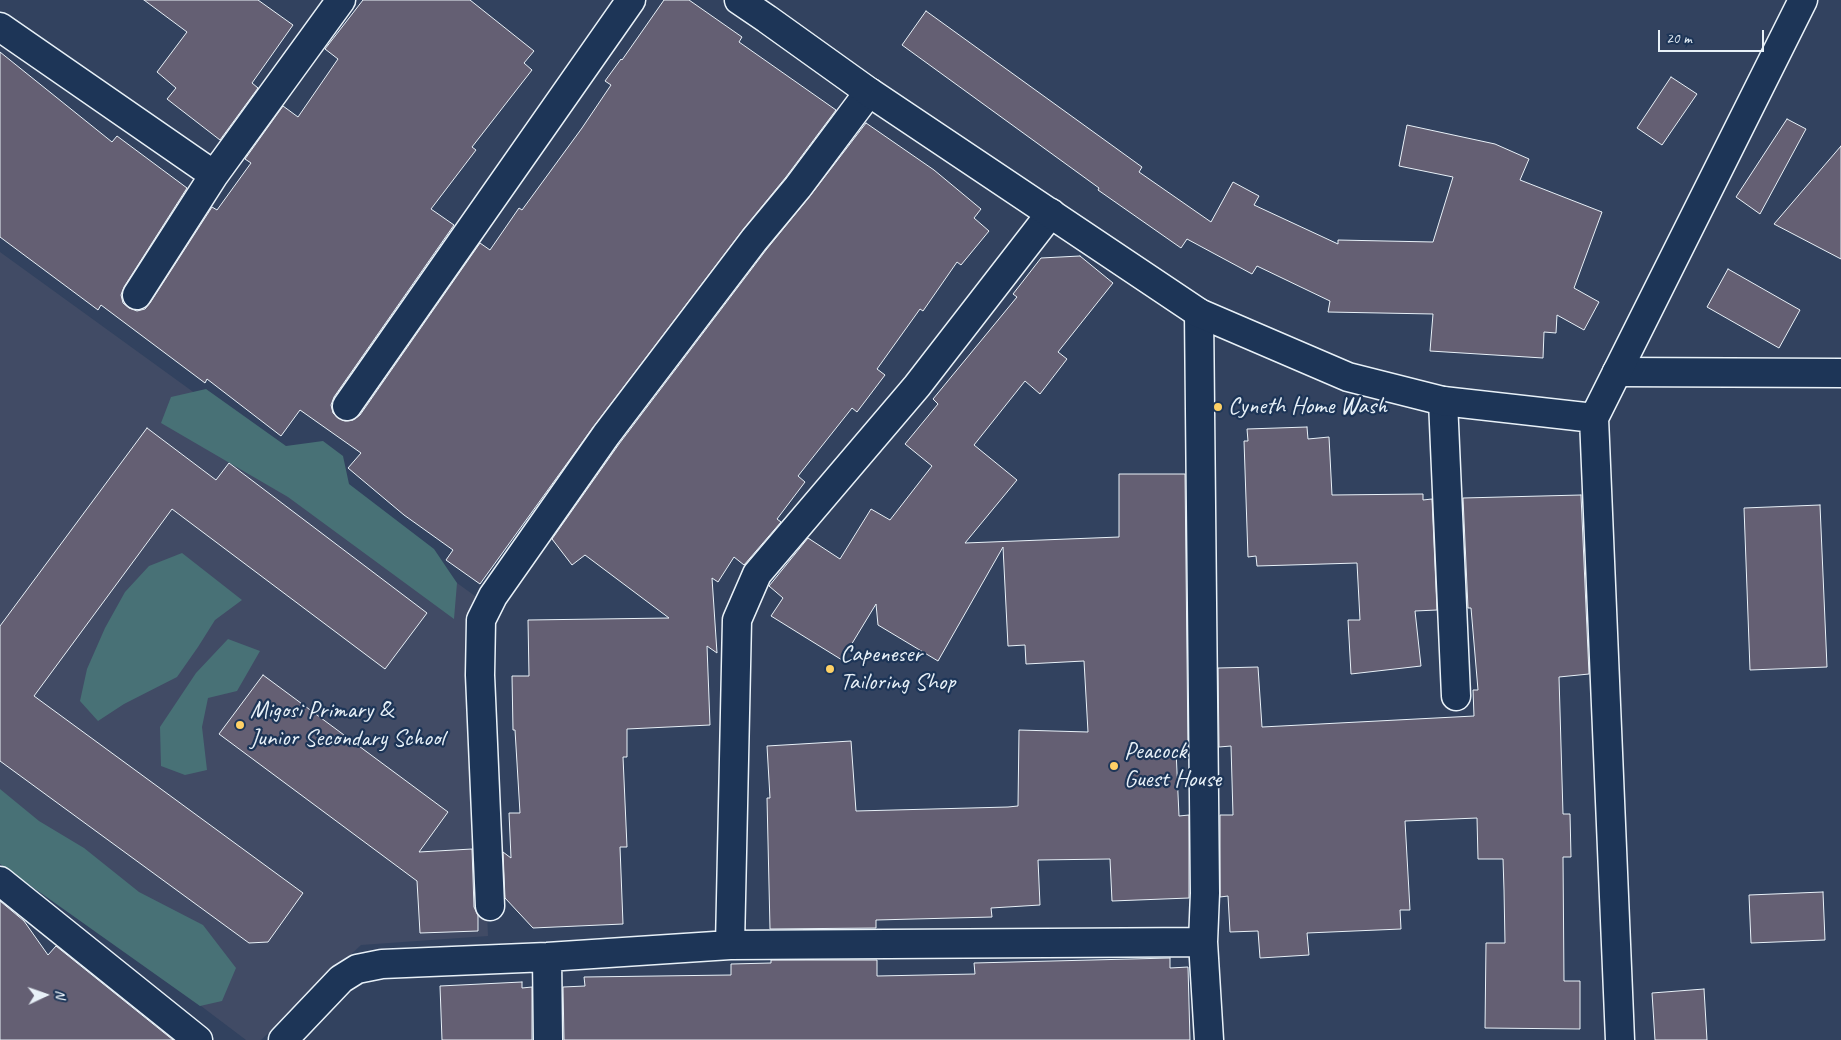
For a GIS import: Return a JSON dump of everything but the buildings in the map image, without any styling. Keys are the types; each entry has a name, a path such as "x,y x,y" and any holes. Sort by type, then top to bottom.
{"street":[{"path":"137,295 214,175 341,0"},
{"path":"347,406 631,0"},
{"path":"739,0 869,92 1199,313 1348,378 1443,401 1594,418"},
{"path":"1620,1040 1594,418 1803,0"},
{"path":"0,27 214,175"},
{"path":"490,906 480,675 481,620 493,596 606,435 869,92"},
{"path":"730,945 737,620 757,574 917,386 1051,213"},
{"path":"1199,313 1204,942 1209,1040"},
{"path":"1617,372 1841,373"},
{"path":"1443,401 1456,696"},
{"path":"0,881 198,1040"},
{"path":"283,1040 341,979 357,968 382,964 547,957 730,945 1204,942"},
{"path":"547,957 548,1040"}],"shaded area":[{"name":"Migosi Primary & Junior Secondary School","path":"0,252 475,596 488,936 361,945 261,1040 246,1040 0,854"}],"green space":[{"path":"206,389 286,446 323,441 343,456 349,484 434,549 457,583 454,619 288,497 161,423 171,397"},
{"path":"182,553 242,600 215,620 177,677 124,704 98,721 80,701 87,669 105,628 125,592 149,566"},
{"path":"228,639 260,651 237,691 208,698 202,727 207,770 185,775 161,766 160,727 196,673"},
{"path":"0,789 39,821 84,848 139,892 203,925 236,968 222,1001 200,1006 0,864"}],"place":[{"name":"Cyneth Home Wash","path":"1218,407"},
{"name":"Capeneser Tailoring Shop","path":"830,669"},
{"name":"Migosi Primary & Junior Secondary School","path":"240,725"},
{"name":"Peacock Guest House","path":"1114,766"}]}
